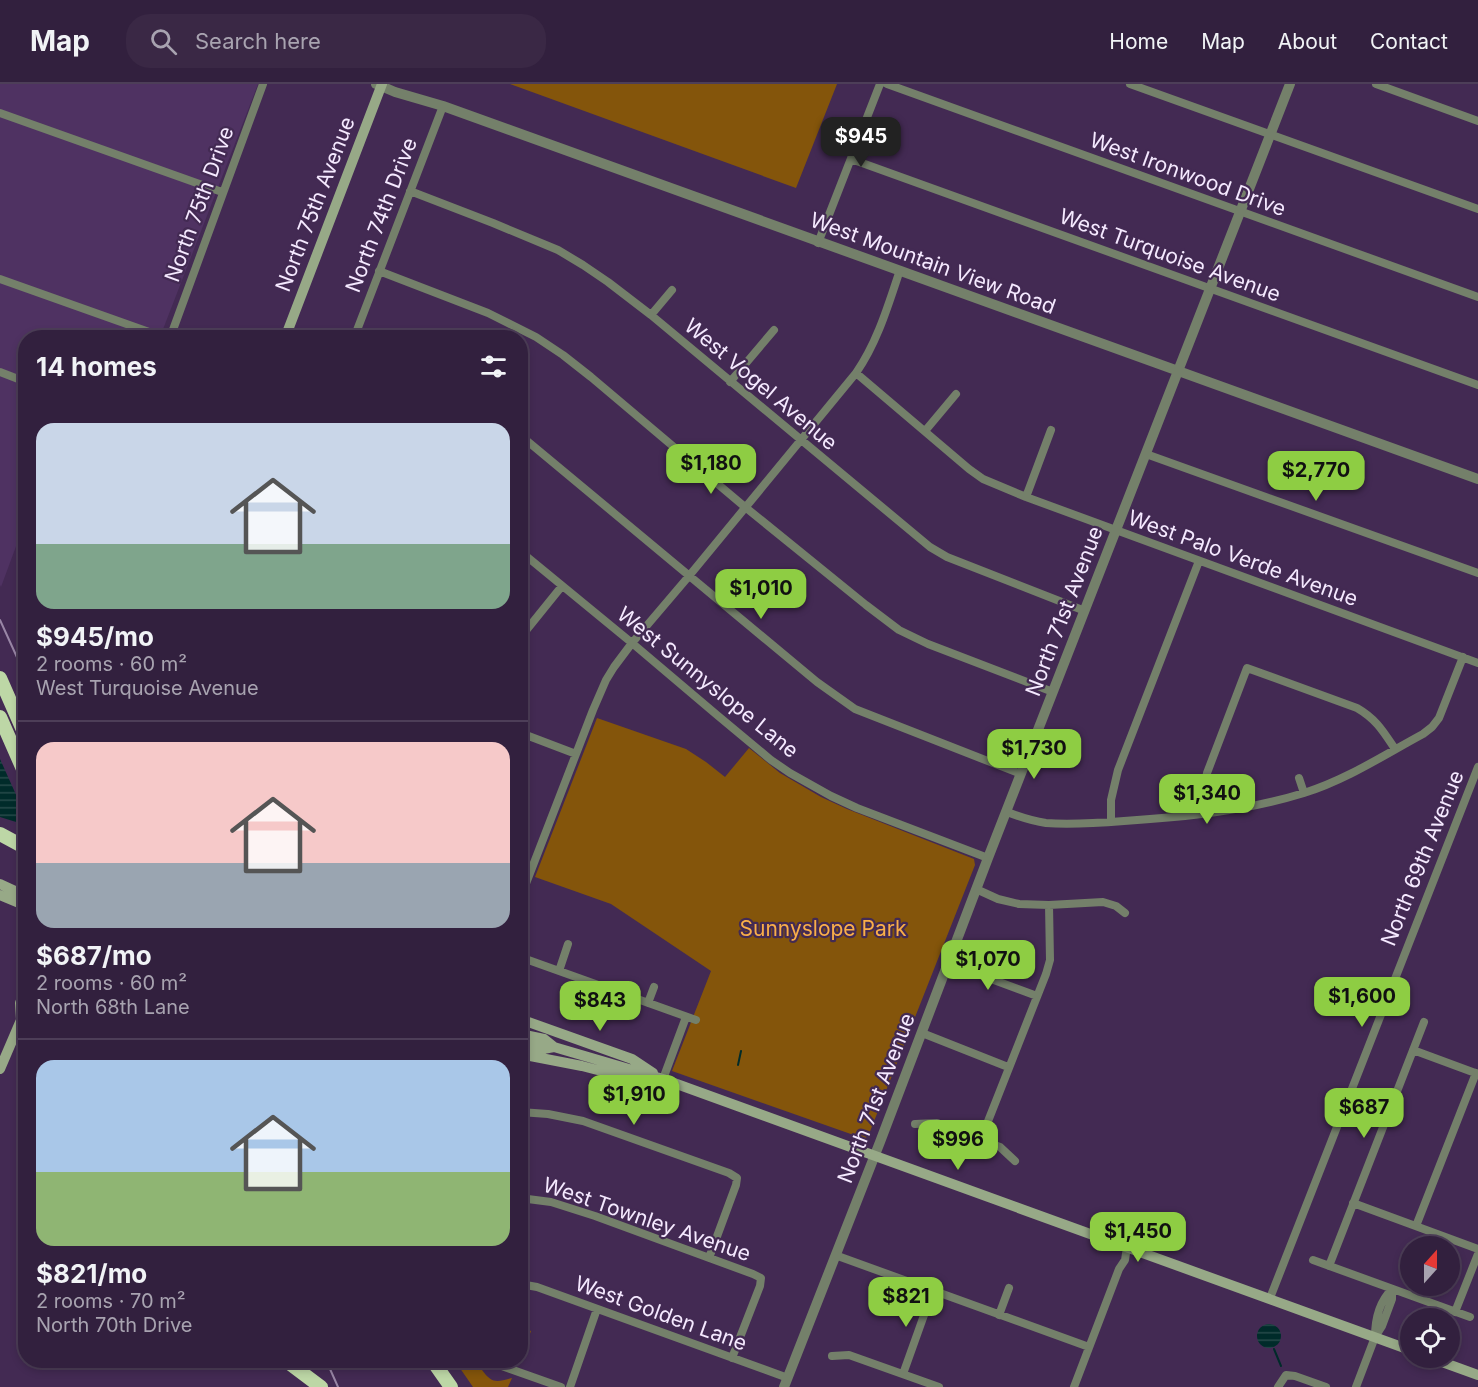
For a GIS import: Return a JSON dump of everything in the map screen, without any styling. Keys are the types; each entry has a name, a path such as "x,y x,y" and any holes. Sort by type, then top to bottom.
{"highway":[{"path":"0,678 18,719"},
{"path":"0,717 18,758"},
{"path":"0,834 18,836"},
{"path":"0,834 18,844"},
{"path":"294,1368 321,1387"},
{"path":"438,1368 451,1387"}],"main road":[{"name":"North 75th Avenue","path":"287,330 380,85"},
{"path":"0,884 18,892"},
{"path":"0,895 18,903"},
{"path":"528,1022 632,1059 663,1079"},
{"path":"0,1069 18,1028"},
{"path":"528,1036 544,1039 554,1047 663,1079 1400,1346"},
{"path":"528,1046 543,1049 554,1047"},
{"path":"528,1056 632,1079 663,1079"},
{"path":"1459,1368 1478,1375"}],"street":[{"name":"North 75th Drive","path":"171,330 263,84"},
{"path":"818,243 880,84"},
{"name":"West Ironwood Drive","path":"887,84 1478,297"},
{"path":"1130,84 1478,209"},
{"name":"North 71st Avenue","path":"786,1383 1290,84"},
{"path":"1376,84 1478,121"},
{"name":"West Mountain View Road","path":"380,85 1478,478"},
{"name":"North 74th Drive","path":"357,330 443,106"},
{"path":"0,113 222,192"},
{"name":"West Turquoise Avenue","path":"851,159 1478,385"},
{"name":"West Vogel Avenue","path":"410,191 493,222 558,250 583,265 651,315 930,547 947,557 1085,611"},
{"path":"528,878 606,680 632,642 856,373 872,346 900,270"},
{"path":"379,271 488,313 522,330"},
{"path":"0,279 145,330"},
{"path":"651,315 672,290"},
{"path":"730,382 774,330"},
{"path":"528,333 563,355 591,377 745,507 899,630 928,644 1053,692"},
{"path":"0,372 18,379"},
{"name":"West Palo Verde Avenue","path":"856,373 983,479 1116,531 1478,663"},
{"path":"925,431 956,394"},
{"path":"1026,497 1051,430"},
{"path":"528,442 816,682 855,709 1021,774"},
{"path":"1146,454 1478,573"},
{"name":"West Sunnyslope Lane","path":"528,558 771,760 790,773 857,808 988,858"},
{"path":"1111,822 1113,784 1200,561"},
{"path":"528,628 562,586"},
{"path":"1007,812 1046,823 1111,822 1164,818 1255,805 1304,793 1342,778 1432,728 1439,718 1463,657"},
{"path":"1208,812 1204,787 1207,773 1247,668 1357,708 1370,715 1395,749"},
{"path":"528,736 576,754"},
{"name":"North 69th Avenue","path":"1270,1298 1474,787 1478,767"},
{"path":"1299,778 1304,793"},
{"path":"976,889 1019,904 1103,902 1116,906 1125,913"},
{"path":"981,1139 1046,974 1050,960 1049,904"},
{"path":"559,971 568,944"},
{"path":"528,960 696,1020"},
{"path":"948,963 1037,996"},
{"path":"648,1003 654,987"},
{"path":"663,1079 686,1017"},
{"path":"1329,1266 1424,1022"},
{"path":"922,1034 1008,1067"},
{"path":"1413,1050 1477,1073 1416,1227"},
{"path":"1349,1096 1389,1111"},
{"path":"528,1113 583,1121 729,1173 737,1178 709,1258"},
{"path":"915,1124 937,1123 981,1139 1000,1147 1015,1161"},
{"name":"West Townley Avenue","path":"528,1198 551,1202 760,1278 760,1286 732,1358"},
{"path":"1353,1203 1478,1249"},
{"path":"1074,1387 1119,1269 1120,1258 1127,1247"},
{"path":"1457,1308 1478,1254"},
{"path":"835,1255 1089,1347"},
{"path":"1313,1260 1444,1308"},
{"name":"West Golden Lane","path":"528,1285 732,1358 786,1383"},
{"path":"999,1315 1009,1288"},
{"path":"1356,1387 1375,1337 1375,1323 1385,1297 1392,1289"},
{"path":"903,1374 933,1290"},
{"path":"570,1387 597,1309"},
{"path":"1460,1314 1470,1317"},
{"path":"832,1356 849,1355 939,1387"},
{"path":"508,1368 561,1387"},
{"path":"1278,1387 1286,1375 1326,1387"}],"shaded area":[{"path":"0,84 258,84 163,330 18,330 18,541 1,587"},
{"path":"0,759 18,799 18,817 16,822 0,817"},
{"path":"1269,1324 1278,1327 1281,1336 1278,1345 1269,1348 1260,1345 1257,1336 1260,1327"}],"green space":[{"path":"510,84 837,84 796,188"},
{"name":"Sunnyslope Park","path":"597,718 686,749 725,777 749,748 780,773 821,797 974,859 975,865 869,1134 865,1139 672,1071 711,971 611,904 535,877"},
{"path":"460,1368 482,1368 492,1380 512,1378 508,1387 473,1387"}],"waterway":[{"path":"738,1065 741,1051"},
{"path":"1274,1349 1281,1366"}],"railway":[{"path":"0,620 18,659"},
{"path":"330,1368 338,1387"}]}
